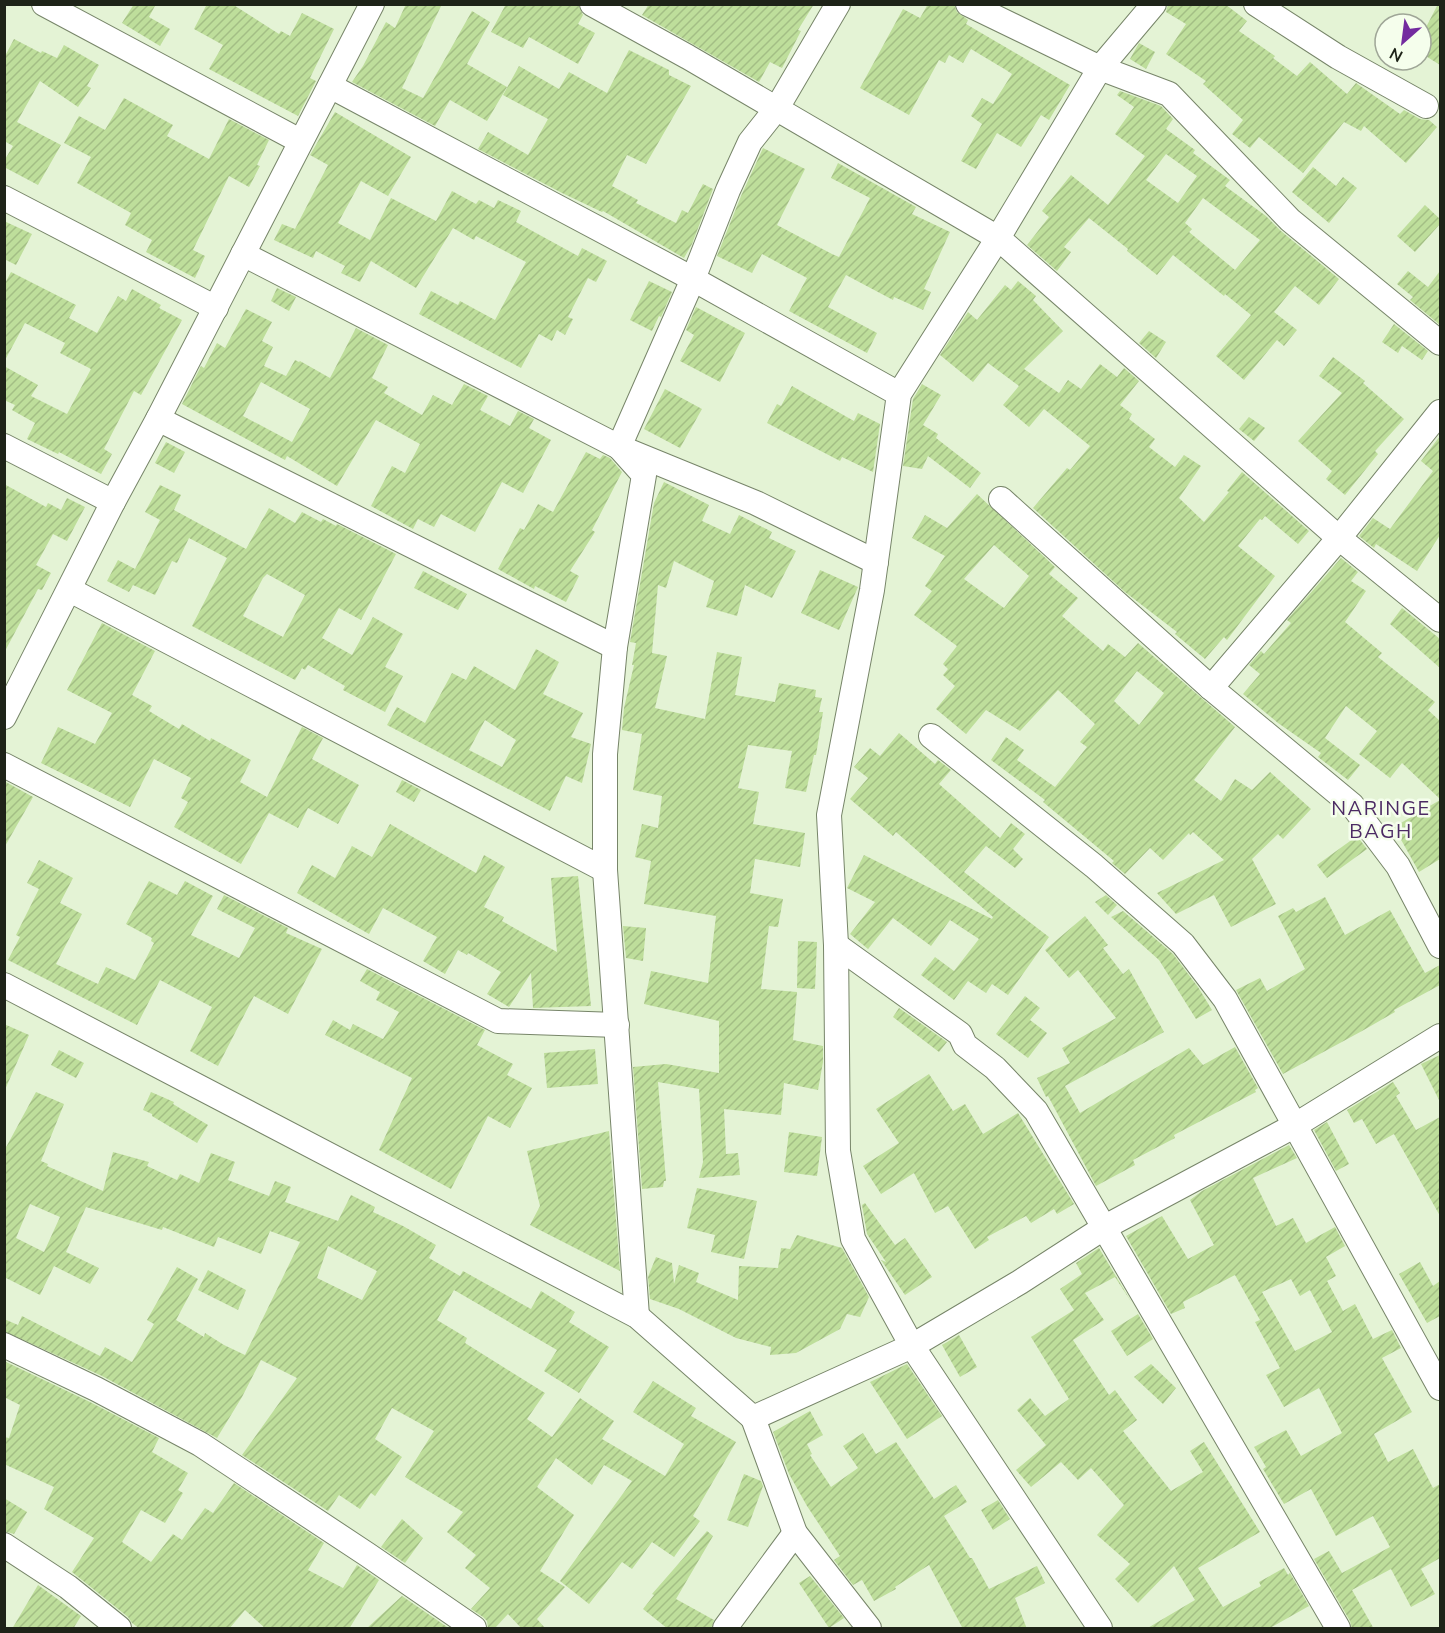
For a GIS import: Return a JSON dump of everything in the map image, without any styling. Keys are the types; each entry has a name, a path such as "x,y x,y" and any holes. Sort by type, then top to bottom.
{"street":[{"path":"44,4 300,141"},
{"path":"7,706 70,590 113,502 158,420 372,4"},
{"path":"592,4 777,108 998,238 1339,538 1440,620"},
{"path":"619,447 750,142 777,108 838,4"},
{"path":"968,4 1100,68 1169,94 1290,220 1440,343"},
{"path":"1100,1629 912,1346 853,1239 838,1151 836,945 829,815 872,590 899,394 998,238 1100,68 1154,4"},
{"path":"1256,4 1338,57 1426,106"},
{"path":"330,86 693,279 899,394"},
{"path":"4,198 216,308"},
{"path":"243,254 619,447 756,503 876,562"},
{"path":"1211,688 1339,538 1440,412"},
{"path":"158,420 615,647"},
{"path":"4,446 113,502"},
{"path":"619,447 644,475 615,647 605,754 605,870 637,1316"},
{"path":"1001,499 1211,688 1352,805 1398,866 1440,946"},
{"path":"70,590 605,870"},
{"path":"931,736 1094,866 1183,944 1225,999 1440,1388"},
{"path":"4,765 498,1020 617,1025"},
{"path":"836,945 960,1034 965,1045 995,1068 1036,1111 1338,1629"},
{"path":"4,985 637,1316 753,1418 795,1533 869,1629"},
{"path":"753,1418 912,1346 1020,1282 1105,1227 1294,1126 1440,1036"},
{"path":"4,1345 96,1389 200,1444 368,1555 474,1629"},
{"path":"725,1629 795,1533"},
{"path":"4,1545 68,1587 119,1629"}],"building":[{"path":"134,4 156,4 149,17 170,29 160,46 122,23"},
{"path":"207,4 232,4 279,34 281,31 290,36 302,13 334,29 310,78 316,81 298,116 209,69 223,45 194,29"},
{"path":"406,4 442,4 402,88 423,98 472,11 490,22 467,64 507,87 487,121 450,100 435,126 352,82 386,22 395,28"},
{"path":"506,4 578,4 583,15 578,24 595,33 578,64 529,37 523,48 491,32"},
{"path":"649,4 814,4 798,30 801,31 782,68 770,62 759,82 642,15"},
{"path":"928,4 954,4 957,12 968,20 966,24 1070,85 1049,120 1041,115 1021,147 997,133 976,169 961,161 982,124 971,116 982,98 993,104 1012,74 971,49 963,63 949,55 945,63 939,60 909,115 860,88 903,9 920,18"},
{"path":"1168,4 1225,4 1247,21 1239,31 1275,56 1273,58 1297,76 1310,62 1347,94 1356,83 1400,114 1404,110 1420,119 1429,120 1437,127 1406,163 1364,126 1361,131 1344,122 1303,173 1259,137 1250,148 1232,134 1243,120 1203,84 1206,81 1166,54 1186,24 1166,12"},
{"path":"1440,4 1440,65 1433,61 1433,14"},
{"path":"14,39 41,53 42,51 57,58 64,45 99,65 87,86 91,88 78,107 40,81 17,122 61,145 38,185 4,167 4,161 13,146 6,142 4,145 4,58"},
{"path":"1139,43 1155,52 1146,69 1130,59"},
{"path":"629,50 669,70 669,75 691,86 646,164 627,155 612,186 638,200 636,203 676,223 682,210 688,213 703,184 713,189 692,244 684,258 603,211 562,193 478,149 488,132 528,155 548,119 503,95 519,66 559,89 569,72 607,93"},
{"path":"1120,91 1161,106 1173,119 1166,129 1195,150 1193,153 1230,180 1225,186 1266,216 1339,279 1319,305 1295,286 1274,312 1297,330 1284,346 1277,340 1244,380 1216,356 1251,315 1173,255 1157,275 1089,218 1064,247 1071,252 1057,271 1027,245 1049,217 1042,211 1071,175 1108,205 1145,156 1115,134 1134,107 1117,95","holes":["1166,154 1197,176 1178,203 1146,180","1203,198 1260,240 1235,270 1189,232 1192,229 1185,223"]},
{"path":"124,98 173,125 167,136 209,159 229,119 269,140 257,165 260,166 249,187 229,176 193,250 205,256 195,278 146,252 152,240 125,225 131,213 77,183 91,157 64,143 79,116 105,130"},
{"path":"335,112 411,157 388,196 361,181 338,223 370,240 391,198 436,221 452,191 476,204 479,200 494,208 498,200 521,211 516,222 578,256 582,248 607,261 596,282 588,278 568,317 573,319 565,335 557,330 552,341 539,334 521,368 419,314 431,291 458,305 460,301 495,320 526,262 476,236 474,240 453,228 416,288 371,261 360,282 341,273 345,266 316,251 313,258 274,240 282,224 295,229 328,165 310,155"},
{"path":"763,148 805,169 777,225 832,254 839,257 870,198 831,178 838,163 916,207 912,214 950,232 924,289 931,292 923,310 894,297 893,300 846,275 828,307 877,333 867,353 789,311 807,278 762,254 752,273 717,256"},
{"path":"1313,167 1336,186 1343,177 1357,188 1329,223 1292,192"},
{"path":"1425,205 1440,219 1440,224 1415,252 1397,236"},
{"path":"4,221 32,234 16,265 4,259"},
{"path":"1408,271 1428,287 1440,271 1440,325 1410,300 1413,297 1397,284"},
{"path":"11,272 76,305 69,318 97,333 118,296 126,301 132,289 161,305 159,308 182,320 141,395 134,391 104,449 112,454 101,474 59,452 58,454 27,439 35,423 12,410 15,405 4,400 4,366 38,385 31,396 67,414 91,369 60,353 65,343 25,323 4,362 4,285"},
{"path":"649,281 672,292 652,331 630,320"},
{"path":"1018,281 1036,296 1033,300 1063,331 1024,369 1059,393 1068,380 1081,389 1100,364 1117,377 1124,368 1139,381 1120,405 1132,414 1129,419 1155,439 1149,447 1175,467 1184,455 1201,466 1179,498 1204,522 1242,472 1309,531 1298,544 1265,516 1238,546 1275,576 1227,640 1224,637 1205,659 1175,634 1177,632 1125,592 1033,508 1067,468 1070,470 1090,446 1044,409 1029,427 1003,405 1019,386 988,363 973,382 940,355 968,312 977,320 1005,285 1011,290"},
{"path":"277,288 296,297 289,311 271,301"},
{"path":"696,307 745,333 720,382 680,361 694,335 686,330"},
{"path":"246,309 272,322 262,341 273,347 264,366 286,376 295,360 330,378 356,328 388,345 372,378 388,387 384,393 422,415 433,395 452,405 464,384 488,396 480,410 510,426 518,411 534,419 529,428 551,440 523,493 502,482 475,532 441,514 434,527 418,519 413,529 371,506 392,466 405,473 420,444 376,420 337,486 287,456 285,460 182,404 201,366 204,368 217,343 225,348","holes":["261,382 310,409 292,442 243,416"]},
{"path":"1394,324 1428,351 1422,360 1402,346 1398,353 1382,342"},
{"path":"1149,331 1166,342 1156,358 1139,343"},
{"path":"1333,357 1365,381 1363,383 1404,419 1375,451 1378,454 1345,495 1326,479 1332,471 1298,441 1342,393 1319,376"},
{"path":"922,384 941,395 923,425 938,434 936,438 981,473 970,488 928,456 922,469 903,466 913,399"},
{"path":"792,386 854,421 858,413 880,424 873,472 842,457 840,461 767,423 777,404 781,406"},
{"path":"665,389 702,409 680,448 644,429"},
{"path":"1249,417 1265,428 1254,441 1239,429"},
{"path":"1440,436 1440,535 1417,571 1376,544 1374,548 1359,536 1373,518 1390,529 1433,471 1421,461"},
{"path":"166,442 185,452 174,473 155,463"},
{"path":"586,452 600,459 603,455 610,458 622,472 592,530 595,532 570,571 579,576 566,602 535,586 534,589 498,569 520,528 524,530 538,504 553,512"},
{"path":"664,482 709,505 702,521 730,534 739,515 772,532 769,538 796,551 772,598 745,585 737,616 706,607 714,581 674,561 666,588 658,585 652,653 667,656 655,708 705,719 717,652 742,657 735,695 775,702 779,683 816,690 815,697 822,698 819,712 823,712 816,755 814,755 806,792 785,788 792,751 748,745 738,788 759,792 753,824 805,833 800,867 755,859 750,893 783,899 778,927 769,926 761,989 797,992 793,1040 823,1046 823,1062 818,1090 784,1083 781,1115 724,1109 726,1154 738,1153 740,1175 699,1178 703,1162 699,1089 658,1082 666,1181 663,1187 642,1189 633,1067 666,1064 719,1073 719,1021 644,1004 651,971 708,983 716,916 644,904 651,861 635,857 642,824 658,828 662,796 633,790 642,734 622,730 636,643 630,642 654,503"},
{"path":"4,484 46,507 48,503 61,510 67,498 85,507 67,541 53,534 36,565 51,573 42,590 38,589 4,653"},
{"path":"160,485 181,495 174,510 246,549 269,508 295,523 302,512 321,522 323,519 336,526 337,524 396,554 361,620 339,608 322,638 352,655 373,617 403,634 385,667 403,676 385,712 343,690 345,686 308,665 305,670 302,668 295,680 192,626 227,558 189,538 177,563 172,561 155,595 133,585 129,592 107,581 118,560 135,569 160,520 145,512","holes":["267,574 305,595 283,637 243,616"]},
{"path":"977,494 1055,567 1049,574 1078,598 1062,616 1103,651 1108,644 1125,657 1138,643 1235,727 1194,780 1221,801 1235,779 1252,790 1270,772 1311,809 1283,839 1278,834 1252,859 1276,904 1231,927 1214,895 1176,914 1157,893 1224,860 1193,832 1190,835 1189,833 1163,860 1150,848 1125,874 1112,863 1114,861 1043,802 1045,800 991,760 1006,737 1024,750 1017,760 1055,787 1087,747 1080,742 1095,724 1058,690 1020,731 986,710 966,734 936,709 955,686 943,675 948,669 943,664 957,646 914,615 932,591 925,586 945,556 912,538 925,515 947,528","holes":["994,545 1029,576 1004,608 964,579","1137,671 1164,693 1139,725 1114,701"]},
{"path":"1341,558 1358,572 1351,581 1366,591 1345,622 1382,653 1378,657 1435,702 1428,710 1440,721 1440,799 1402,763 1390,778 1359,754 1377,731 1346,706 1325,738 1360,765 1348,780 1318,757 1321,753 1278,723 1243,694 1260,674 1249,665 1261,651 1264,654 1291,623 1287,620"},
{"path":"820,570 858,587 839,630 801,613"},
{"path":"423,571 467,594 458,610 414,588"},
{"path":"1402,608 1440,639 1440,668 1390,624"},
{"path":"102,623 155,651 132,695 152,706 149,711 179,729 182,724 210,741 211,738 251,760 240,782 267,797 302,727 323,738 312,759 359,785 338,824 308,808 298,828 269,813 241,864 174,827 188,802 181,798 191,778 154,759 130,807 41,763 58,727 95,744 112,713 67,690"},
{"path":"536,649 559,662 543,694 583,713 571,737 591,744 582,783 566,776 550,811 387,725 397,707 425,723 452,673 466,680 474,666 515,690","holes":["485,720 516,740 502,767 469,750"]},
{"path":"899,733 935,764 938,760 951,770 939,784 1000,838 1011,823 1025,834 1013,849 1023,859 1015,868 986,846 964,872 1049,937 1008,995 992,984 986,993 968,981 954,1000 921,975 935,957 954,971 979,939 950,920 931,946 893,918 868,949 850,934 875,902 847,888 864,855 992,919 993,917 896,832 893,836 850,799 868,778 854,767 870,748 880,756"},
{"path":"402,780 421,790 414,802 396,792"},
{"path":"4,781 33,797 4,848"},
{"path":"1440,800 1440,859 1419,872 1394,827"},
{"path":"390,824 476,873 484,855 505,867 484,907 504,917 502,921 557,952 551,878 578,876 591,1006 533,1008 531,973 509,1007 487,994 501,972 468,953 467,955 458,950 445,974 423,961 437,937 383,908 369,934 297,893 312,865 335,878 352,846 372,857"},
{"path":"1357,836 1367,849 1327,878 1317,865"},
{"path":"39,860 73,878 60,903 82,914 56,964 98,984 106,967 135,980 154,943 151,941 152,938 126,924 149,881 177,895 185,881 213,896 191,935 239,958 255,928 217,909 224,895 288,928 286,933 322,949 288,1014 254,996 218,1066 190,1051 212,1007 160,980 137,1025 8,960 20,937 16,935 39,889 27,883"},
{"path":"1106,895 1117,905 1108,915 1095,902"},
{"path":"1325,897 1345,935 1390,910 1425,973 1440,965 1440,985 1283,1074 1236,990 1260,978 1267,991 1305,969 1278,916 1293,908 1296,912"},
{"path":"1123,911 1173,954 1212,1010 1196,1019 1159,960 1111,917"},
{"path":"1085,916 1108,945 1103,948 1123,974 1129,969 1164,1032 1065,1086 1080,1113 1189,1048 1203,1065 1235,1047 1258,1088 1256,1092 1174,1135 1175,1138 1133,1160 1135,1165 1096,1186 1037,1078 1070,1063 1062,1048 1116,1018 1078,970 1069,978 1045,950"},
{"path":"623,926 646,928 643,961 626,958"},
{"path":"798,941 817,942 815,989 797,988"},
{"path":"367,969 485,1030 477,1045 513,1064 507,1075 532,1088 510,1128 488,1116 451,1189 379,1150 412,1078 325,1035 333,1020 350,1030 353,1024 383,1039 399,1012 376,1000 380,992 360,981"},
{"path":"1025,996 1040,1008 1030,1020 1047,1033 1028,1058 996,1034"},
{"path":"899,1008 947,1042 939,1052 893,1017"},
{"path":"4,1024 29,1035 4,1092"},
{"path":"595,1049 598,1084 547,1088 544,1053"},
{"path":"59,1050 84,1063 76,1078 51,1065"},
{"path":"1440,1055 1440,1102 1421,1064"},
{"path":"929,1074 953,1111 965,1104 983,1134 1018,1113 1074,1204 1057,1214 1054,1209 1031,1223 1026,1216 987,1237 989,1240 975,1249 948,1206 935,1213 914,1173 881,1194 863,1166 899,1143 876,1109"},
{"path":"1393,1082 1400,1093 1396,1096 1416,1130 1440,1117 1440,1216 1394,1134 1376,1144 1362,1119 1354,1123 1347,1110"},
{"path":"36,1092 64,1104 41,1161 48,1164 47,1166 103,1191 113,1152 149,1162 147,1166 177,1180 180,1174 199,1183 211,1153 235,1162 228,1180 269,1196 275,1181 291,1187 285,1202 338,1221 351,1195 375,1207 373,1212 436,1245 429,1258 460,1276 463,1271 531,1309 541,1291 575,1312 569,1322 609,1347 579,1393 544,1371 557,1350 454,1290 437,1320 467,1338 465,1343 545,1393 527,1419 552,1437 580,1398 614,1421 602,1439 665,1476 684,1444 633,1412 653,1381 696,1408 691,1416 736,1442 693,1516 700,1521 674,1557 652,1542 632,1569 622,1562 589,1604 560,1581 632,1481 604,1465 592,1485 556,1458 537,1487 574,1515 540,1571 565,1587 537,1619 546,1629 522,1629 508,1614 494,1629 488,1629 487,1621 471,1609 490,1588 465,1568 476,1555 447,1532 463,1512 405,1477 434,1431 392,1408 375,1439 402,1457 375,1496 371,1493 360,1509 339,1495 328,1511 242,1455 297,1378 261,1360 217,1438 102,1376 4,1331 4,1319 18,1325 22,1316 100,1356 105,1347 132,1362 154,1324 147,1320 177,1267 198,1279 176,1320 204,1337 205,1333 245,1355 300,1242 270,1231 261,1254 218,1237 214,1247 163,1227 162,1230 86,1207 66,1252 99,1268 90,1284 54,1266 40,1295 4,1277 4,1151","holes":["30,1204 60,1217 44,1252 16,1238","328,1246 377,1271 362,1300 317,1278"]},
{"path":"151,1092 174,1102 173,1104 208,1125 197,1143 143,1110"},
{"path":"1327,1122 1349,1164 1336,1171 1314,1130"},
{"path":"609,1131 620,1271 530,1225 540,1206 527,1151"},
{"path":"789,1132 822,1137 817,1176 784,1172"},
{"path":"1289,1145 1297,1158 1253,1178 1276,1226 1293,1218 1306,1243 1335,1227 1345,1246 1326,1257 1336,1276 1327,1281 1343,1311 1355,1304 1373,1339 1392,1330 1401,1348 1382,1358 1412,1412 1374,1434 1388,1462 1413,1449 1433,1488 1440,1484 1440,1558 1421,1569 1435,1594 1411,1607 1391,1569 1352,1590 1374,1629 1352,1629 1350,1621 1314,1559 1329,1551 1342,1573 1390,1547 1373,1516 1336,1536 1311,1489 1284,1504 1263,1469 1266,1467 1254,1447 1286,1430 1301,1456 1342,1433 1319,1388 1284,1407 1266,1375 1280,1368 1255,1322 1260,1320 1235,1275 1183,1302 1185,1308 1171,1314 1126,1236 1162,1216 1188,1259 1214,1245 1190,1200 1202,1191","holes":["1291,1279 1300,1296 1310,1290 1332,1332 1295,1351 1262,1292"]},
{"path":"697,1188 757,1201 744,1259 711,1252 715,1235 687,1228"},
{"path":"865,1203 895,1245 905,1238 932,1277 905,1295 881,1260 886,1262 867,1234 862,1205"},
{"path":"797,1235 842,1248 869,1297 860,1317 847,1314 840,1329 796,1353 770,1355 771,1347 736,1338 679,1309 650,1299 648,1277 656,1257 672,1263 674,1284 679,1265 699,1273 696,1282 738,1300 739,1266 778,1268 781,1248 790,1249"},
{"path":"1099,1248 1132,1303 1115,1277 1085,1293 1104,1320 1073,1340 1109,1395 1115,1390 1137,1420 1123,1431 1171,1491 1203,1472 1190,1451 1204,1442 1260,1532 1198,1568 1223,1607 1261,1586 1259,1582 1284,1568 1288,1575 1290,1573 1309,1606 1268,1629 1146,1629 1195,1600 1174,1566 1138,1603 1115,1579 1130,1564 1097,1535 1124,1505 1091,1468 1078,1480 1061,1462 1031,1487 1016,1470 1046,1445 1017,1410 1030,1398 1045,1416 1069,1399 1031,1337 1074,1310 1060,1289 1082,1274 1076,1263"},
{"path":"1420,1262 1433,1286 1440,1281 1440,1316 1427,1323 1399,1274"},
{"path":"208,1270 246,1290 238,1310 198,1290"},
{"path":"1138,1314 1153,1339 1127,1356 1111,1331"},
{"path":"959,1335 977,1367 960,1377 942,1345"},
{"path":"4,1361 159,1438 152,1452 188,1473 178,1490 183,1493 165,1523 141,1510 122,1542 151,1562 173,1534 182,1540 205,1508 213,1513 234,1483 324,1543 308,1570 343,1588 357,1565 379,1580 349,1629 266,1629 245,1610 229,1629 140,1629 132,1623 128,1617 72,1572 94,1538 44,1509 54,1487 4,1464 4,1437 9,1438 20,1405 4,1397"},
{"path":"907,1364 942,1416 907,1439 870,1382"},
{"path":"1151,1364 1176,1388 1163,1404 1134,1377"},
{"path":"810,1411 823,1435 807,1444 812,1454 810,1455 831,1487 858,1468 843,1446 863,1433 876,1454 896,1442 934,1499 956,1485 967,1502 944,1516 989,1589 1037,1566 1045,1583 1015,1598 1027,1629 963,1629 929,1565 895,1587 896,1589 874,1601 862,1580 853,1585 834,1560 840,1556 789,1474 773,1432"},
{"path":"744,1474 761,1481 763,1486 748,1527 727,1520"},
{"path":"4,1498 27,1512 14,1534 4,1531"},
{"path":"998,1500 1010,1519 993,1530 981,1510"},
{"path":"402,1519 423,1538 405,1563 381,1547"},
{"path":"707,1531 713,1536 676,1599 714,1620 711,1629 668,1629 643,1609 654,1595 652,1594"},
{"path":"810,1576 844,1618 829,1628 799,1583"},
{"path":"38,1585 81,1616 73,1629 12,1629"},
{"path":"402,1596 450,1629 366,1629"}],"district":[{"name":"NARINGE BAGH","path":"1381,820"}]}
